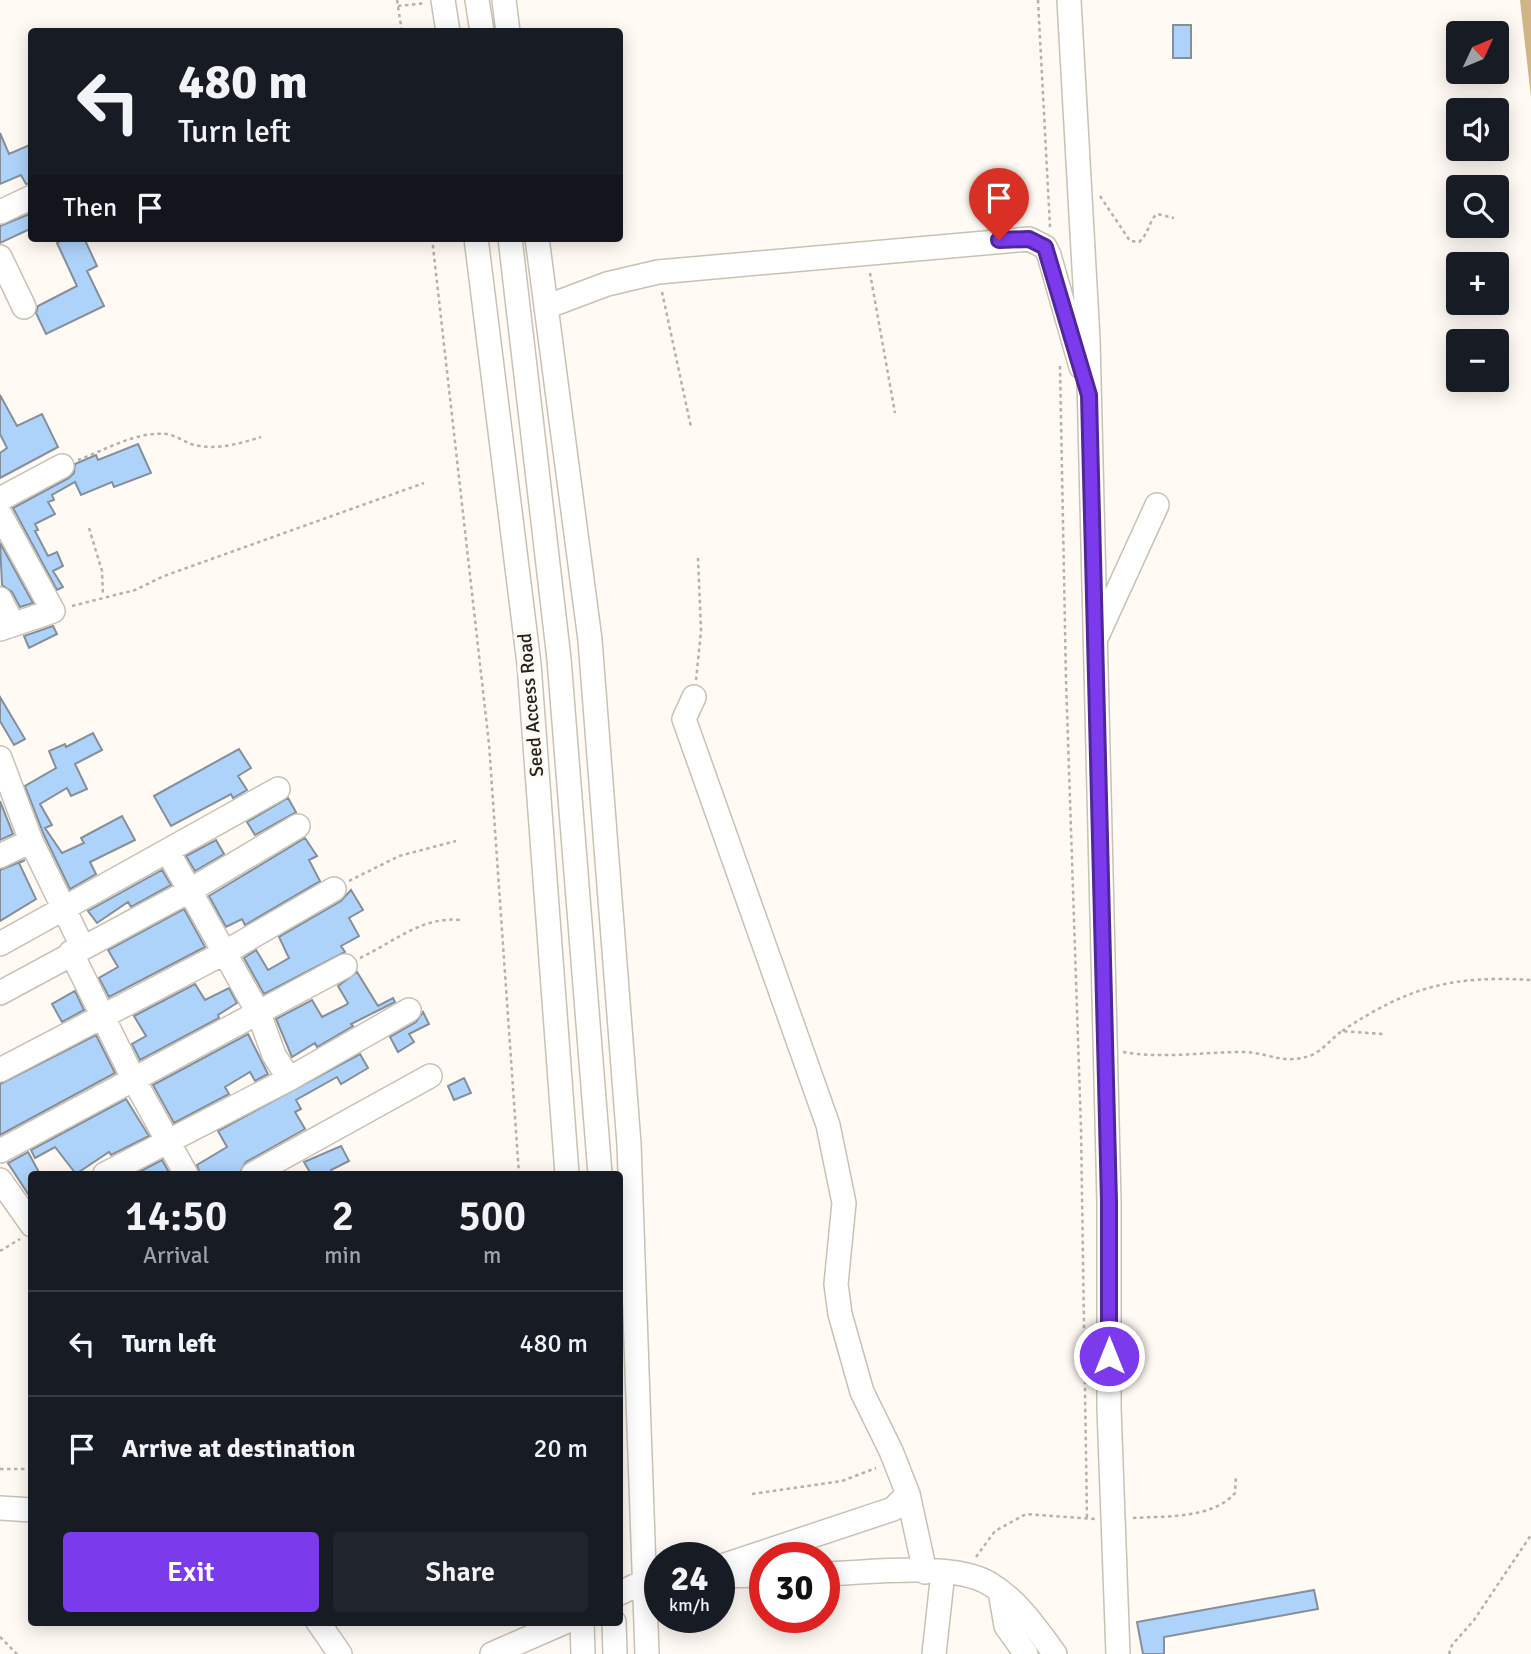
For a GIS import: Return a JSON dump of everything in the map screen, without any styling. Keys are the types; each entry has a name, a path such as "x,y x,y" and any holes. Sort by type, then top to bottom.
{"street":[{"path":"477,0 481,28"},
{"path":"504,0 508,28"},
{"path":"1069,0 1089,395 1109,1202 1109,1408 1118,1654"},
{"path":"443,1 447,28"},
{"path":"0,212 28,199"},
{"path":"546,307 607,284 657,272 867,256 1018,238 1029,239 1045,247 1089,395"},
{"name":"Seed Access Road","path":"476,242 528,664 567,1171"},
{"name":"Seed Access Road","path":"510,242 559,659 600,1171"},
{"path":"538,242 590,640 629,1144 650,1542"},
{"path":"0,257 24,307"},
{"path":"0,499 62,466"},
{"path":"1095,640 1157,505"},
{"path":"0,514 53,611 24,623 6,626 0,599"},
{"path":"694,697 684,719 828,1125 844,1203 836,1284 840,1314 862,1392 895,1460 943,1573 934,1654"},
{"path":"2,765 31,841 62,910 101,1017 184,1171"},
{"path":"0,944 278,789"},
{"path":"0,993 76,949 189,891 298,826"},
{"path":"0,856 31,841"},
{"path":"168,852 259,1014 274,1055 289,1079"},
{"path":"0,1070 224,953 334,890"},
{"path":"0,1151 345,966"},
{"path":"111,1171 289,1079 409,1010"},
{"path":"258,1171 430,1076"},
{"path":"0,1180 28,1223"},
{"path":"735,1559 893,1509 908,1494"},
{"path":"0,1508 28,1510"},
{"path":"840,1574 943,1573 987,1582 1000,1591 1032,1623 1055,1654"},
{"path":"623,1592 644,1583"},
{"path":"1000,1591 1006,1626 1026,1654"},
{"path":"320,1626 340,1654"},
{"path":"492,1654 556,1626"},
{"path":"582,1626 583,1654"},
{"path":"614,1626 615,1654"},
{"path":"647,1654 648,1633"}],"path":[{"path":"397,0 401,28"},
{"path":"1038,0 1050,230 1045,247"},
{"path":"398,6 443,1"},
{"path":"1079,174 1090,181 1130,241 1139,242 1146,237 1153,217 1157,214 1174,218"},
{"path":"432,242 489,744 519,1171"},
{"path":"867,256 895,413"},
{"path":"657,272 691,427"},
{"path":"1060,362 1066,694 1081,1129 1087,1519"},
{"path":"62,466 142,436 168,434 193,444 210,446 242,443 261,437"},
{"path":"53,611 58,613 76,603 135,590 164,576 425,483"},
{"path":"89,528 102,571 103,596"},
{"path":"694,697 701,631 698,558"},
{"path":"334,890 399,856 456,841"},
{"path":"345,966 425,922 442,918 461,920"},
{"path":"1105,1049 1146,1056 1246,1052 1273,1059 1294,1059 1320,1051 1342,1031 1390,1002 1419,989 1446,982 1500,978 1531,980"},
{"path":"1342,1031 1384,1034"},
{"path":"0,1251 28,1223"},
{"path":"752,1494 842,1481 895,1460"},
{"path":"0,1469 28,1469"},
{"path":"943,1573 995,1531 1026,1514 1113,1520 1196,1513 1220,1504 1235,1493 1236,1476"},
{"path":"1449,1654 1452,1645 1497,1588 1531,1535"},
{"path":"1525,1542 1531,1543"},
{"path":"0,1637 17,1654"}],"shaded area":[{"path":"1520,0 1531,0 1531,97"}],"building":[{"path":"1173,25 1191,25 1191,58 1173,58"},
{"path":"0,133 9,154 28,146 28,184 21,175 0,184"},
{"path":"28,215 28,230 0,243 0,226"},
{"path":"86,242 97,266 87,271 104,306 46,334 36,313 38,306 77,286 57,243"},
{"path":"0,395 17,426 42,414 58,447 0,478 0,453 7,448 0,434"},
{"path":"138,444 151,473 114,487 112,482 81,495 75,482 52,495 54,500 48,502 55,514 35,524 38,530 35,531 48,556 57,552 63,566 53,571 63,587 57,590 13,508 69,478 74,473 75,464 96,455 98,460"},
{"path":"0,543 33,603 20,607 12,592 2,585"},
{"path":"53,626 57,634 29,648 24,636"},
{"path":"0,697 25,739 14,745 0,721"},
{"path":"93,733 102,750 75,764 87,789 71,796 67,788 40,804 52,825 45,828 62,853 84,843 81,838 122,816 135,840 90,862 96,874 70,889 44,835 25,786 56,768 49,751 65,744 66,747"},
{"path":"239,749 251,768 238,776 247,790 233,798 231,794 171,826 154,796"},
{"path":"288,798 296,812 255,835 247,822"},
{"path":"0,801 13,834 0,840"},
{"path":"305,838 317,856 309,860 320,881 245,925 242,919 226,927 209,896"},
{"path":"216,840 224,854 195,871 186,856"},
{"path":"25,860 19,863 36,899 0,921 0,870"},
{"path":"162,870 171,885 131,907 128,902 97,923 88,911"},
{"path":"351,890 363,910 349,918 359,936 341,946 345,952 264,994 244,958 256,950 268,970 289,958 279,937 341,901"},
{"path":"184,909 205,947 109,997 99,978 118,967 108,950"},
{"path":"357,972 378,1006 393,998 395,1002 351,1024 353,1026 317,1047 315,1043 292,1057 276,1019 312,1000 322,1017 346,1005 348,1003 338,986"},
{"path":"195,984 205,1000 229,988 237,1003 218,1015 219,1018 140,1060 132,1044 146,1036 134,1016"},
{"path":"75,991 84,1010 62,1022 52,1004"},
{"path":"423,1012 429,1024 409,1034 414,1042 398,1052 390,1037 416,1022"},
{"path":"248,1034 268,1074 255,1081 250,1072 225,1087 229,1094 174,1123 153,1085"},
{"path":"96,1035 115,1073 0,1135 0,1084"},
{"path":"360,1054 368,1068 341,1084 337,1077 296,1100 301,1109 295,1112 305,1129 246,1162 241,1171 199,1171 197,1165 227,1147 218,1131"},
{"path":"464,1078 471,1093 454,1100 448,1086"},
{"path":"126,1099 149,1136 111,1155 109,1152 80,1171 74,1171 55,1147 35,1158 31,1150"},
{"path":"341,1146 349,1161 332,1171 309,1171 304,1162"},
{"path":"28,1152 38,1171 28,1171 28,1194 8,1163"},
{"path":"162,1160 168,1171 141,1171"},
{"path":"1314,1590 1318,1609 1164,1637 1164,1654 1143,1654 1137,1622"}],"route":[{"path":"999,240 1029,239 1045,247 1089,395 1109,1202 1109,1356"}]}
